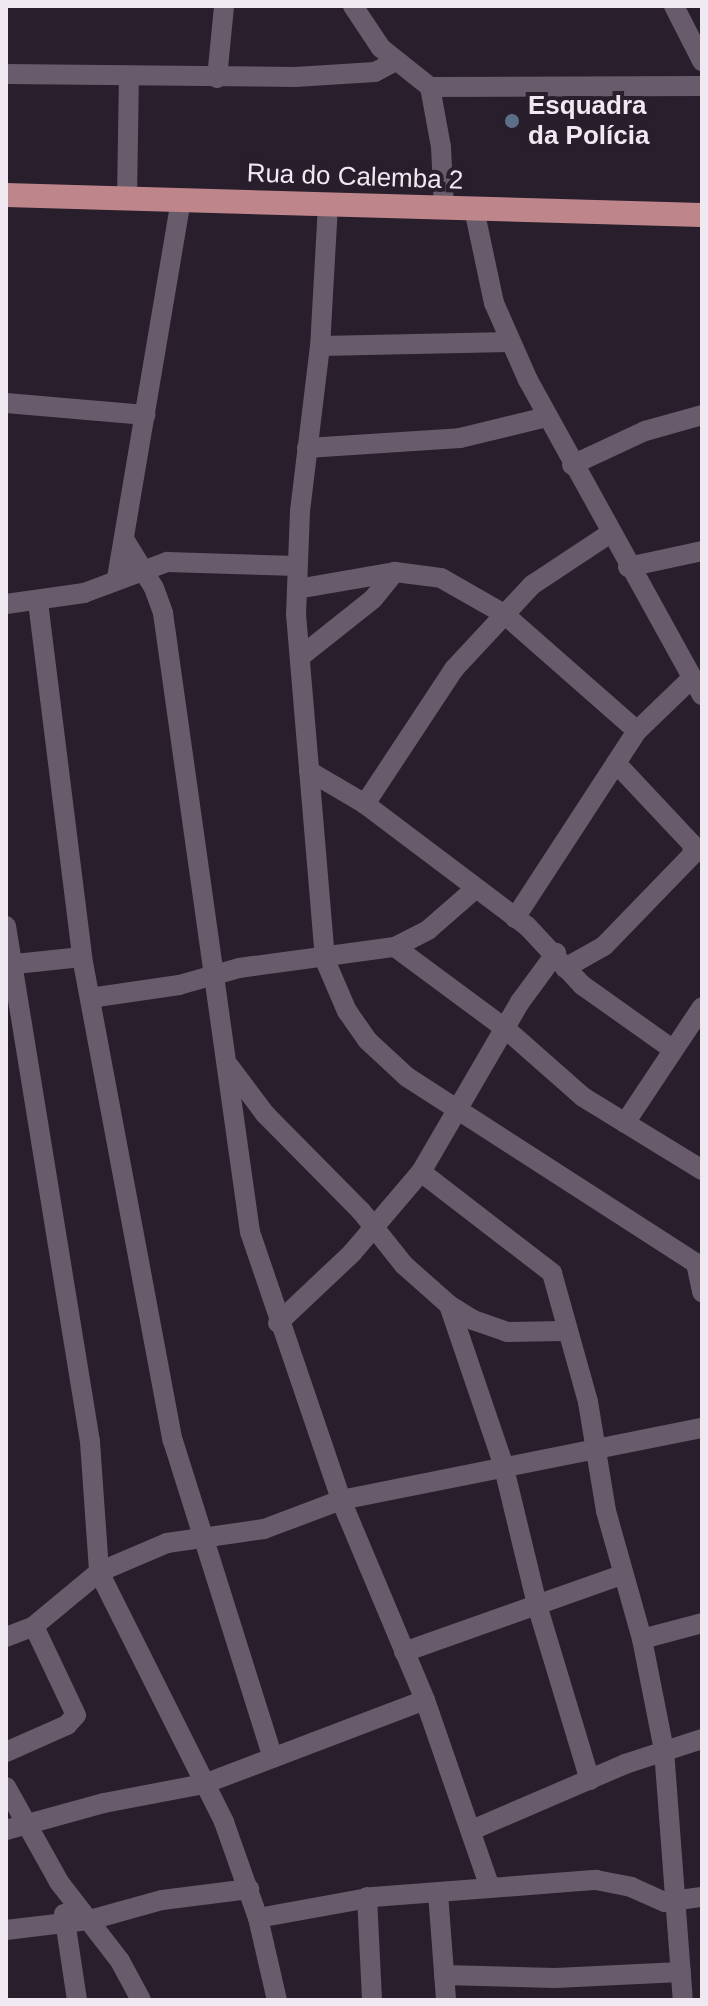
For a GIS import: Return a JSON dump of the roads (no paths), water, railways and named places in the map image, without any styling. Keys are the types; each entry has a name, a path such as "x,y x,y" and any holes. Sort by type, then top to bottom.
{"main road":[{"name":"Rua do Calemba 2","path":"6,195 702,215"}],"street":[{"path":"217,78 224,6"},
{"path":"674,6 702,61"},
{"path":"358,9 396,61 430,87 702,86"},
{"path":"6,74 217,78 375,72 396,61"},
{"path":"127,199 129,77"},
{"path":"430,87 441,147 444,208"},
{"path":"117,578 181,200"},
{"path":"328,205 320,346 297,566 300,657 325,960 347,1011 367,1040 456,1111 509,1140 699,1265 702,1292"},
{"path":"474,209 485,271 510,342 609,534 697,686 637,731 515,918"},
{"path":"320,346 510,342"},
{"path":"6,403 145,415"},
{"path":"572,465 645,431 702,415"},
{"path":"307,448 460,438 547,417"},
{"path":"365,804 429,701 504,614 559,564 609,534"},
{"path":"124,539 144,568 163,613 250,1232 278,1323 341,1500 425,1700 490,1888"},
{"path":"628,567 702,551"},
{"path":"6,604 38,602 84,593 144,568 199,560 297,566"},
{"path":"297,589 395,572 441,578 504,614 637,731"},
{"path":"300,657 373,599 395,572"},
{"path":"38,602 82,957 173,1441 200,1536 273,1758"},
{"path":"278,1323 375,1228 421,1172 507,1030 520,1002 561,960 604,946 693,854 692,844 616,763"},
{"path":"309,771 365,804 515,918 561,960 672,1049"},
{"path":"90,998 215,977 239,968 325,960 395,947 428,930 475,889"},
{"path":"6,926 9,965 90,1442 99,1572 204,1784 249,1889 277,2000"},
{"path":"395,947 507,1030 583,1097 702,1170"},
{"path":"9,965 82,957"},
{"path":"625,1123 702,1007"},
{"path":"227,1063 265,1114 375,1228 404,1265 449,1305 473,1320 507,1332 564,1331"},
{"path":"421,1172 549,1268 564,1331 582,1378 622,1575 642,1639 664,1750 674,1902 687,1989 555,1978 444,1975"},
{"path":"449,1305 503,1464 537,1605 590,1780"},
{"path":"7,1633 34,1626 99,1572 144,1551 200,1536 264,1529 341,1500 503,1464 702,1428"},
{"path":"404,1652 622,1575"},
{"path":"642,1639 702,1623"},
{"path":"6,1752 67,1725 76,1715 34,1626"},
{"path":"15,1827 204,1784 425,1700"},
{"path":"472,1830 664,1750 702,1739"},
{"path":"6,1787 15,1827 90,1920 141,2000"},
{"path":"59,1882 77,2000"},
{"path":"258,1918 367,1897 613,1882 674,1902 702,1897"},
{"path":"6,1930 90,1920 151,1902 249,1889"},
{"path":"438,1893 446,2000"},
{"path":"367,1897 372,2000"}],"place":[{"name":"Esquadra da Polícia","path":"512,121"}]}
